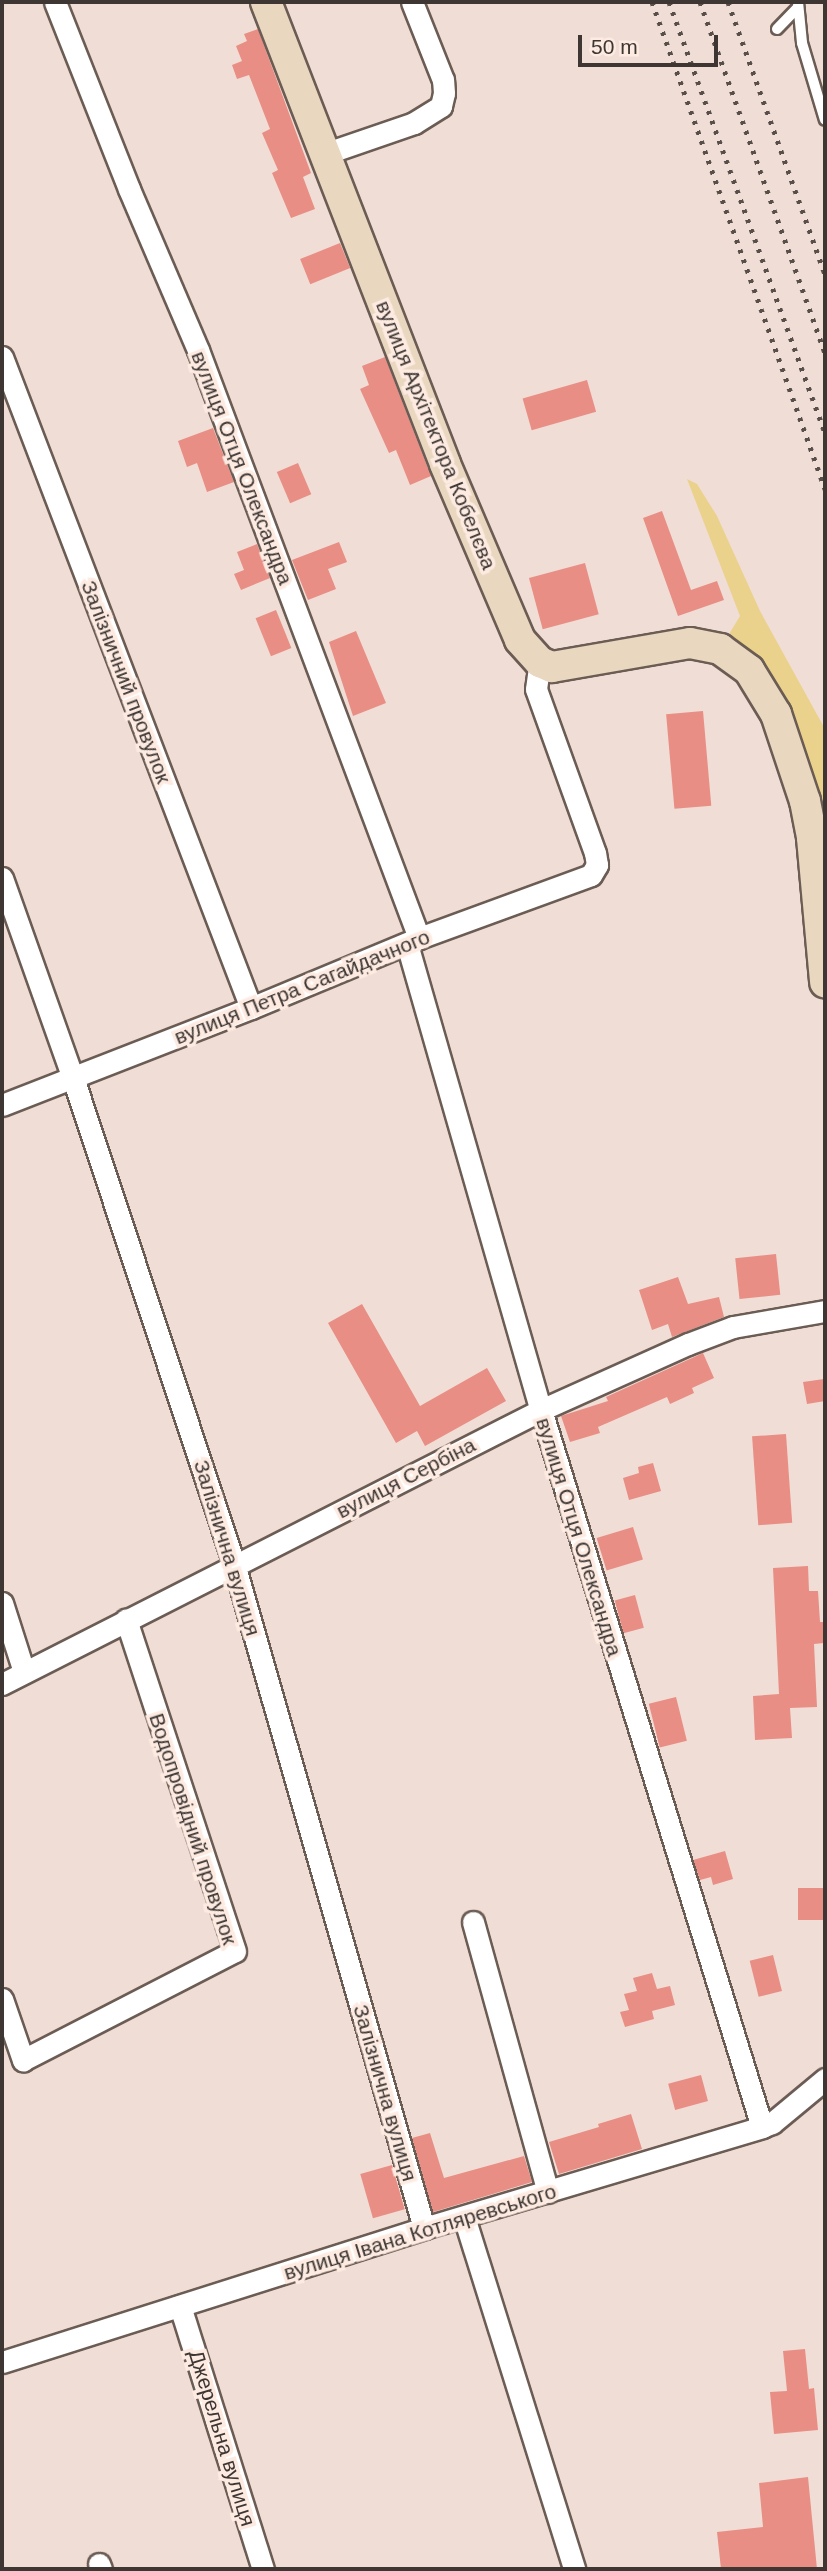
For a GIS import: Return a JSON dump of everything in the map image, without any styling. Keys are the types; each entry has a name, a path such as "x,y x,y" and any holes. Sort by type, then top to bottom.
{"street":[{"name":"вулиця Отця Олександра","path":"55,2 129,189 198,350 413,941 541,1410 762,2127"},
{"name":"вулиця Архітектора Кобелєва","path":"266,2 445,464 520,640 540,662"},
{"path":"324,154 414,123 441,106 443,80 412,2"},
{"name":"Залізничний провулок","path":"2,357 251,1008"},
{"path":"540,662 564,668 690,643 720,649 749,670 776,715 805,801 812,838 825,982"},
{"name":"вулиця Петра Сагайдачного","path":"2,1105 251,1008 413,941 585,880 597,865 595,853 537,693 535,679 540,662"},
{"name":"Залізнична вулиця","path":"2,877 73,1078 234,1564 424,2228"},
{"name":"вулиця Сербіна","path":"2,1684 541,1410 712,1333 825,1311"},
{"path":"2,1604 24,1672"},
{"name":"Водопровідний провулок","path":"2,1999 23,2060 235,1951 126,1619"},
{"path":"473,1922 548,2192"},
{"name":"вулиця Івана Котляревського","path":"2,2362 424,2228 762,2127 772,2123 825,2079"},
{"path":"464,2217 574,2569"},
{"name":"Джерельна вулиця","path":"180,2306 263,2569"}],"lane":[{"path":"777,29 798,4"},
{"path":"798,4 802,43 825,120"}],"shaded area":[{"path":"687,479 697,484 717,516 760,611 825,729 825,932 795,764 720,649 740,616"}],"building":[{"path":"258,29 311,173 303,177 315,209 291,218 272,173 278,170 262,133 270,129 249,75 237,79 232,65 242,61 236,46 247,41 244,34"},
{"path":"340,243 350,268 310,284 300,259"},
{"path":"385,357 431,476 410,485 396,450 389,453 360,389 369,385 362,366"},
{"path":"587,380 596,412 532,430 523,398"},
{"path":"213,428 234,482 207,492 197,463 187,467 178,441"},
{"path":"298,463 311,494 290,503 277,472"},
{"path":"662,511 691,590 717,581 724,600 678,616 643,518"},
{"path":"339,542 347,562 328,569 336,589 308,600 292,560"},
{"path":"257,544 270,578 241,590 234,574 244,570 237,552"},
{"path":"585,563 599,614 543,629 529,578"},
{"path":"276,610 291,648 271,656 256,618"},
{"path":"356,631 386,703 353,716 329,642"},
{"path":"703,711 711,806 674,809 666,714"},
{"path":"776,1254 780,1295 740,1299 735,1258"},
{"path":"678,1277 688,1304 719,1297 724,1317 672,1337 668,1324 652,1330 639,1290"},
{"path":"362,1304 420,1406 487,1368 506,1401 425,1446 417,1431 396,1443 328,1323"},
{"path":"703,1353 714,1378 692,1388 694,1393 670,1404 667,1397 598,1427 600,1433 570,1442 561,1416 608,1401 606,1397"},
{"path":"824,1379 825,1401 807,1404 803,1382"},
{"path":"786,1434 792,1523 758,1525 752,1436"},
{"path":"653,1463 661,1491 629,1500 623,1478 639,1473 638,1467"},
{"path":"633,1527 643,1560 607,1571 597,1538"},
{"path":"808,1566 809,1591 818,1591 820,1622 823,1622 824,1643 814,1644 817,1707 790,1708 792,1738 755,1740 753,1696 779,1694 773,1568"},
{"path":"635,1595 644,1628 624,1633 615,1600"},
{"path":"676,1697 687,1741 660,1747 649,1704"},
{"path":"725,1851 733,1879 713,1885 711,1877 700,1880 693,1860"},
{"path":"798,1888 825,1888 825,1920 798,1920"},
{"path":"773,1955 782,1991 759,1997 750,1961"},
{"path":"652,1973 657,1989 670,1986 675,2005 652,2011 654,2019 625,2027 620,2012 629,2010 624,1994 637,1991 633,1978"},
{"path":"701,2075 708,2101 675,2110 668,2084"},
{"path":"631,2114 642,2149 559,2174 549,2142"},
{"path":"430,2133 444,2178 524,2156 532,2182 433,2212 412,2138"},
{"path":"392,2165 405,2209 373,2218 360,2174"},
{"path":"805,2349 809,2389 814,2388 818,2430 774,2434 770,2392 787,2391 783,2351"},
{"path":"808,2477 817,2569 721,2569 717,2532 763,2527 759,2483"}],"railway":[{"path":"652,2 825,489"},
{"path":"669,2 825,434"},
{"path":"700,2 825,353"},
{"path":"728,2 825,275"}]}
